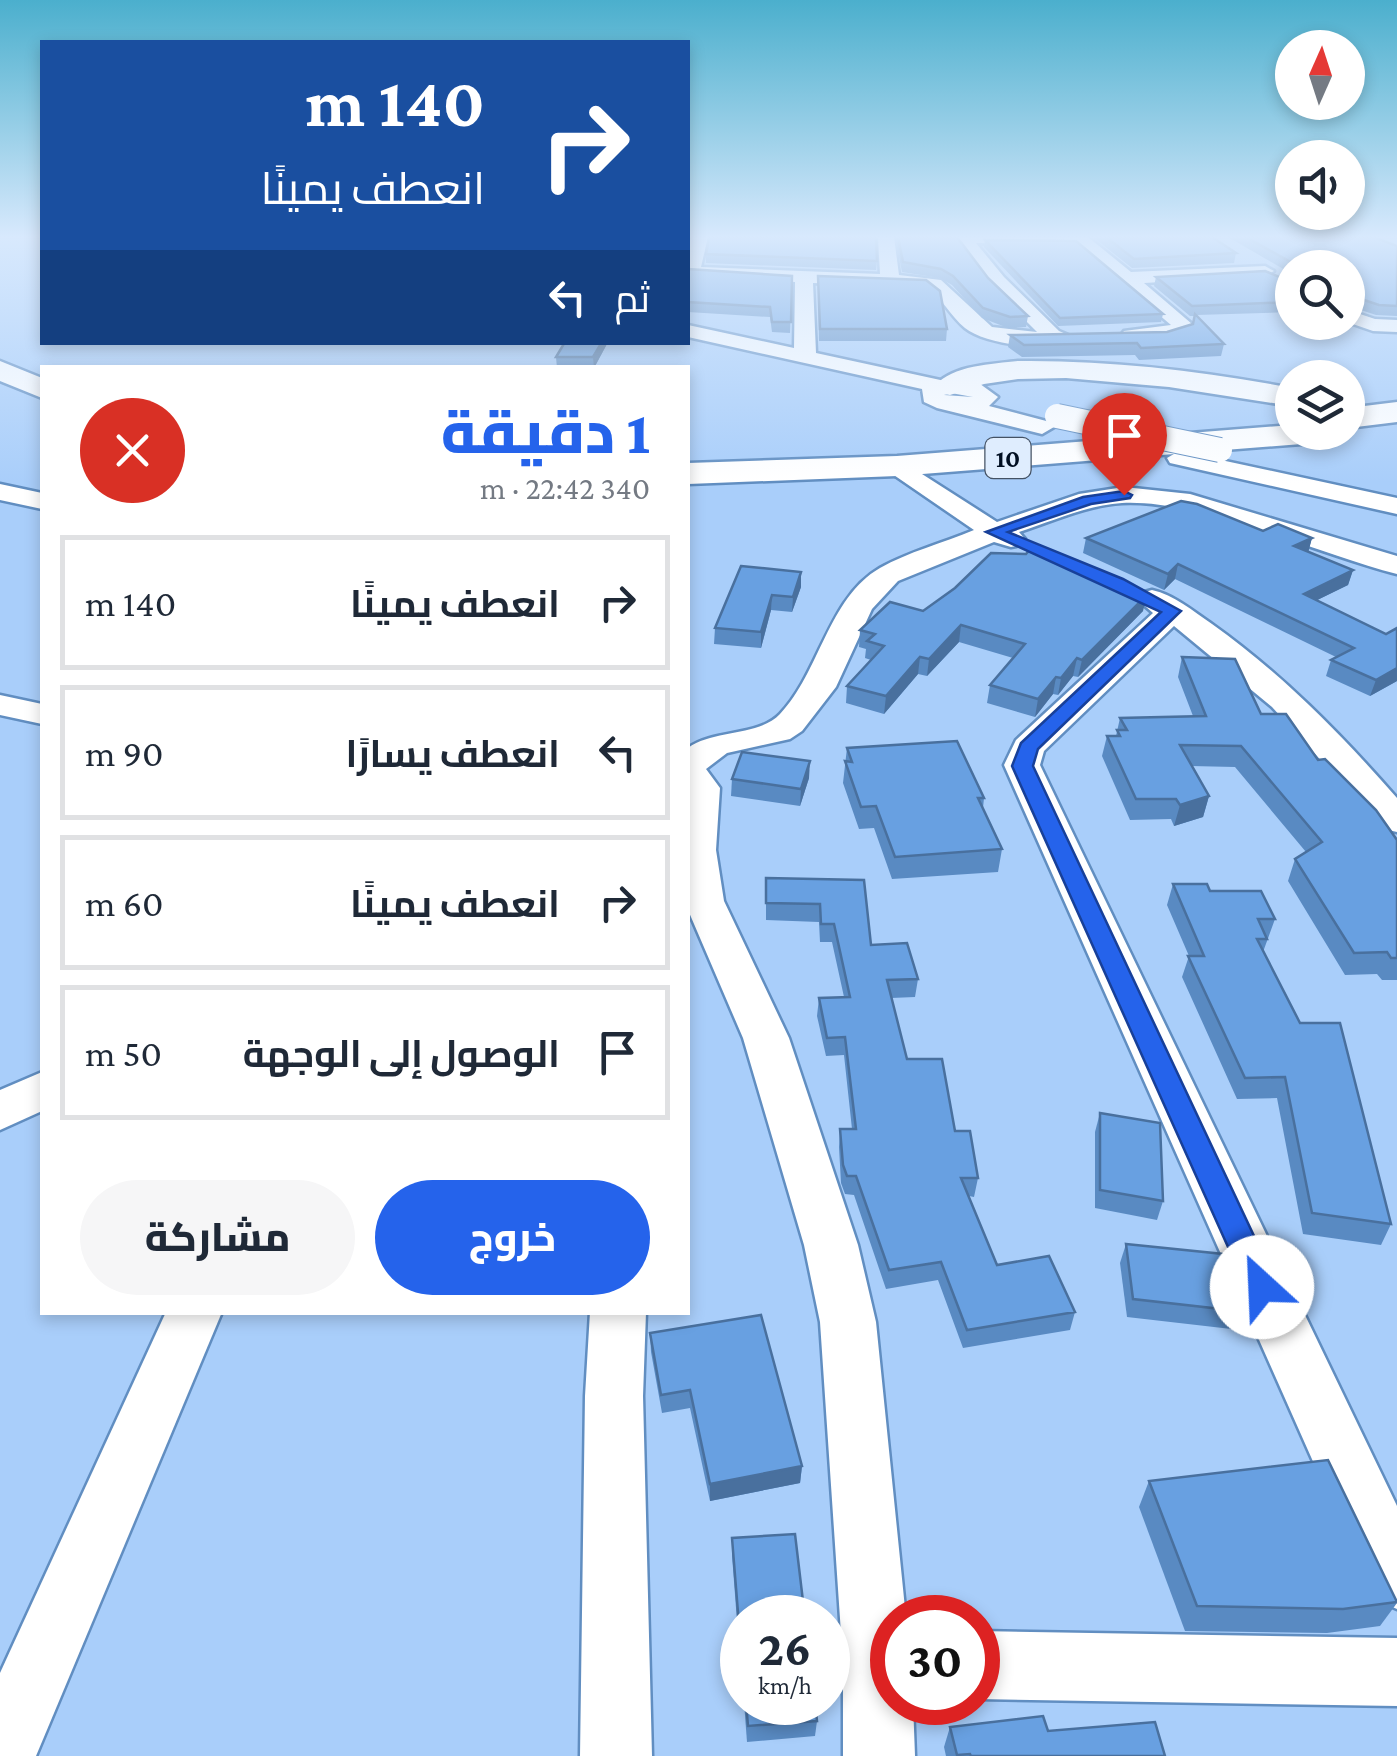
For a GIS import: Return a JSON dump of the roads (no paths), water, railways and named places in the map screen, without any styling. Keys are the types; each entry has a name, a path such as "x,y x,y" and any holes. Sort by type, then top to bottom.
{"highway":[{"path":"0,354 40,372"},
{"path":"0,370 40,388"},
{"path":"960,395 968,378 1010,372 1155,374 1275,393"},
{"path":"960,395 1038,377 1191,382 1206,389 1210,405 1177,444"},
{"path":"1365,404 1397,404"},
{"path":"1365,416 1397,412"},
{"name":"10","path":"690,463 1177,444 1275,425"},
{"path":"1365,430 1397,427"},
{"name":"10","path":"690,474 897,466 1275,436"}],"street":[{"path":"805,319 805,358"},
{"path":"967,319 995,337 1054,338 1164,334 1182,328 1176,319"},
{"path":"1035,319 1054,338"},
{"path":"1365,322 1397,326"},
{"path":"690,334 960,395 1050,422 1177,444 1397,506"},
{"path":"690,334 960,395"},
{"path":"1050,422 1220,450 1397,490"},
{"path":"897,466 994,532 1044,553"},
{"path":"0,492 40,500"},
{"path":"690,765 715,745 778,732 790,724 819,687 858,606 888,574 994,532 1107,496 1148,496 1232,513 1384,560 1397,537"},
{"path":"1397,822 1384,790 1262,678 1152,600 1028,747 1022,766 1397,1576"},
{"path":"0,705 40,714"},
{"path":"690,770 702,788 697,850 704,901 766,1038 830,1245 848,1322 877,1595"},
{"path":"0,1112 40,1091"},
{"path":"0,1756 193,1315"},
{"path":"616,1756 614,1396 618,1315"},
{"path":"1000,1665 1397,1672"},
{"path":"879,1756 881,1725"}]}
